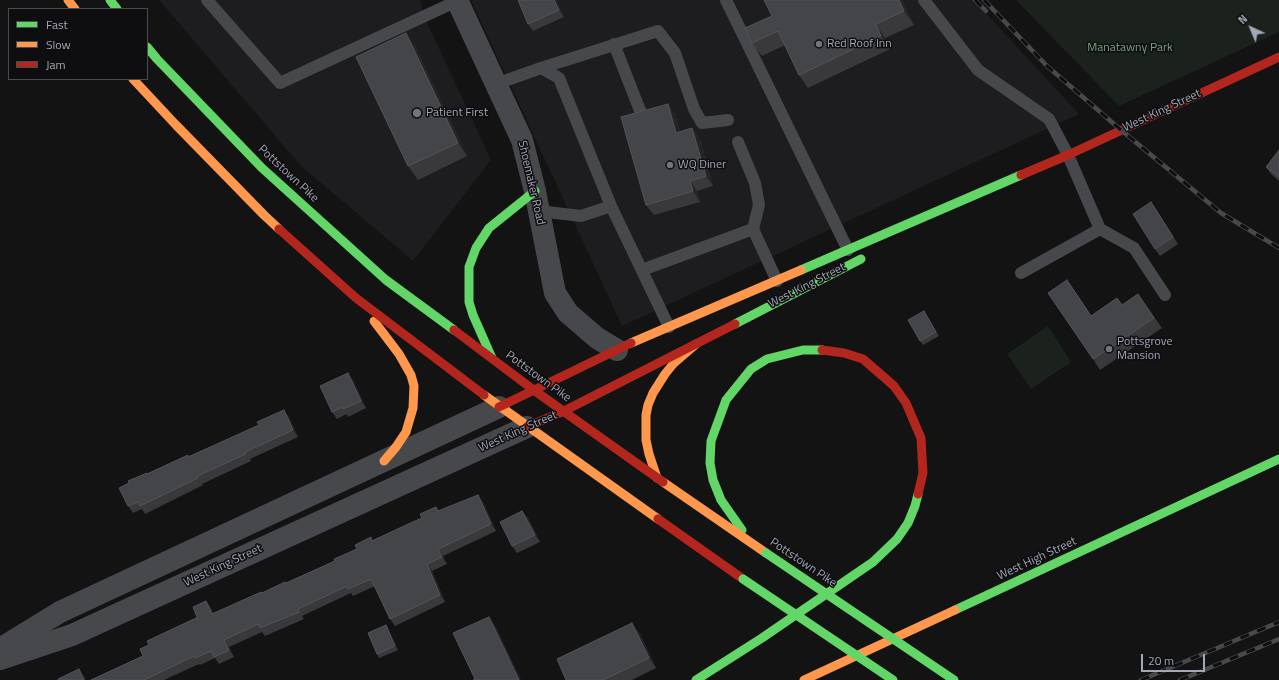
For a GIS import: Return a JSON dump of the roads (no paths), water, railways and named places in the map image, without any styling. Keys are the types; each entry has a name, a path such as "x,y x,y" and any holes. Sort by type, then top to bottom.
{"main road":[{"path":"68,0 74,8"},
{"path":"110,0 116,8"},
{"name":"Pottstown Pike","path":"148,48 274,179 386,280 535,391 657,478 954,680"},
{"name":"West King Street","path":"499,407 535,391 617,350 1068,155 1279,57"},
{"path":"134,80 264,214 356,298 527,427 743,579 893,680"},
{"name":"West King Street","path":"923,227 1044,165"},
{"path":"493,359 472,315 469,302 469,267 476,248 489,228 520,202 537,201"},
{"name":"West King Street","path":"527,427 564,411 866,256"},
{"path":"356,298 399,354 414,386 413,408 406,432 384,461"},
{"path":"657,478 646,440 645,426 648,405 653,393 665,374 674,363 696,344"},
{"path":"696,680 762,638 873,562 897,539 908,523 915,506 923,473 921,438 906,403 894,386 878,370 862,359 844,353 825,350 803,350 767,359 751,369 736,385 726,400 711,441 710,463 713,480 724,506 732,518 756,546"},
{"name":"West High Street","path":"804,680 1279,459"},
{"path":"1259,469 1279,470"}],"street":[{"name":"Shoemaker Road","path":"457,0 522,140 537,201 555,293 568,313 597,338 617,350"},
{"name":"West King Street","path":"0,649 60,612 499,407"},
{"name":"West King Street","path":"0,659 72,635 527,427"}],"lane":[{"path":"207,0 280,83 457,0"},
{"path":"726,0 848,250"},
{"path":"924,0 978,70 1049,119 1068,155 1100,229 1134,248 1165,295"},
{"path":"496,84 540,68 658,31 675,53 694,109 702,123 728,120"},
{"path":"614,44 641,113"},
{"path":"540,68 558,78 612,206 669,328"},
{"path":"738,142 756,183 759,205 753,229 777,281"},
{"path":"537,201 581,216 612,206"},
{"path":"642,270 753,229"},
{"path":"1021,274 1100,229"}],"railway":[{"path":"975,0 986,11"},
{"path":"984,0 1047,66 1121,130 1221,213 1279,248"},
{"path":"1141,680 1279,622"},
{"path":"1180,680 1279,639"}],"place":[{"name":"Red Roof Inn","path":"819,44"},
{"name":"Patient First","path":"417,113"},
{"name":"WQ Diner","path":"670,165"},
{"name":"Pottsgrove Mansion","path":"1109,349"}],"park label":[{"name":"Manatawny Park","path":"1130,48"}]}
